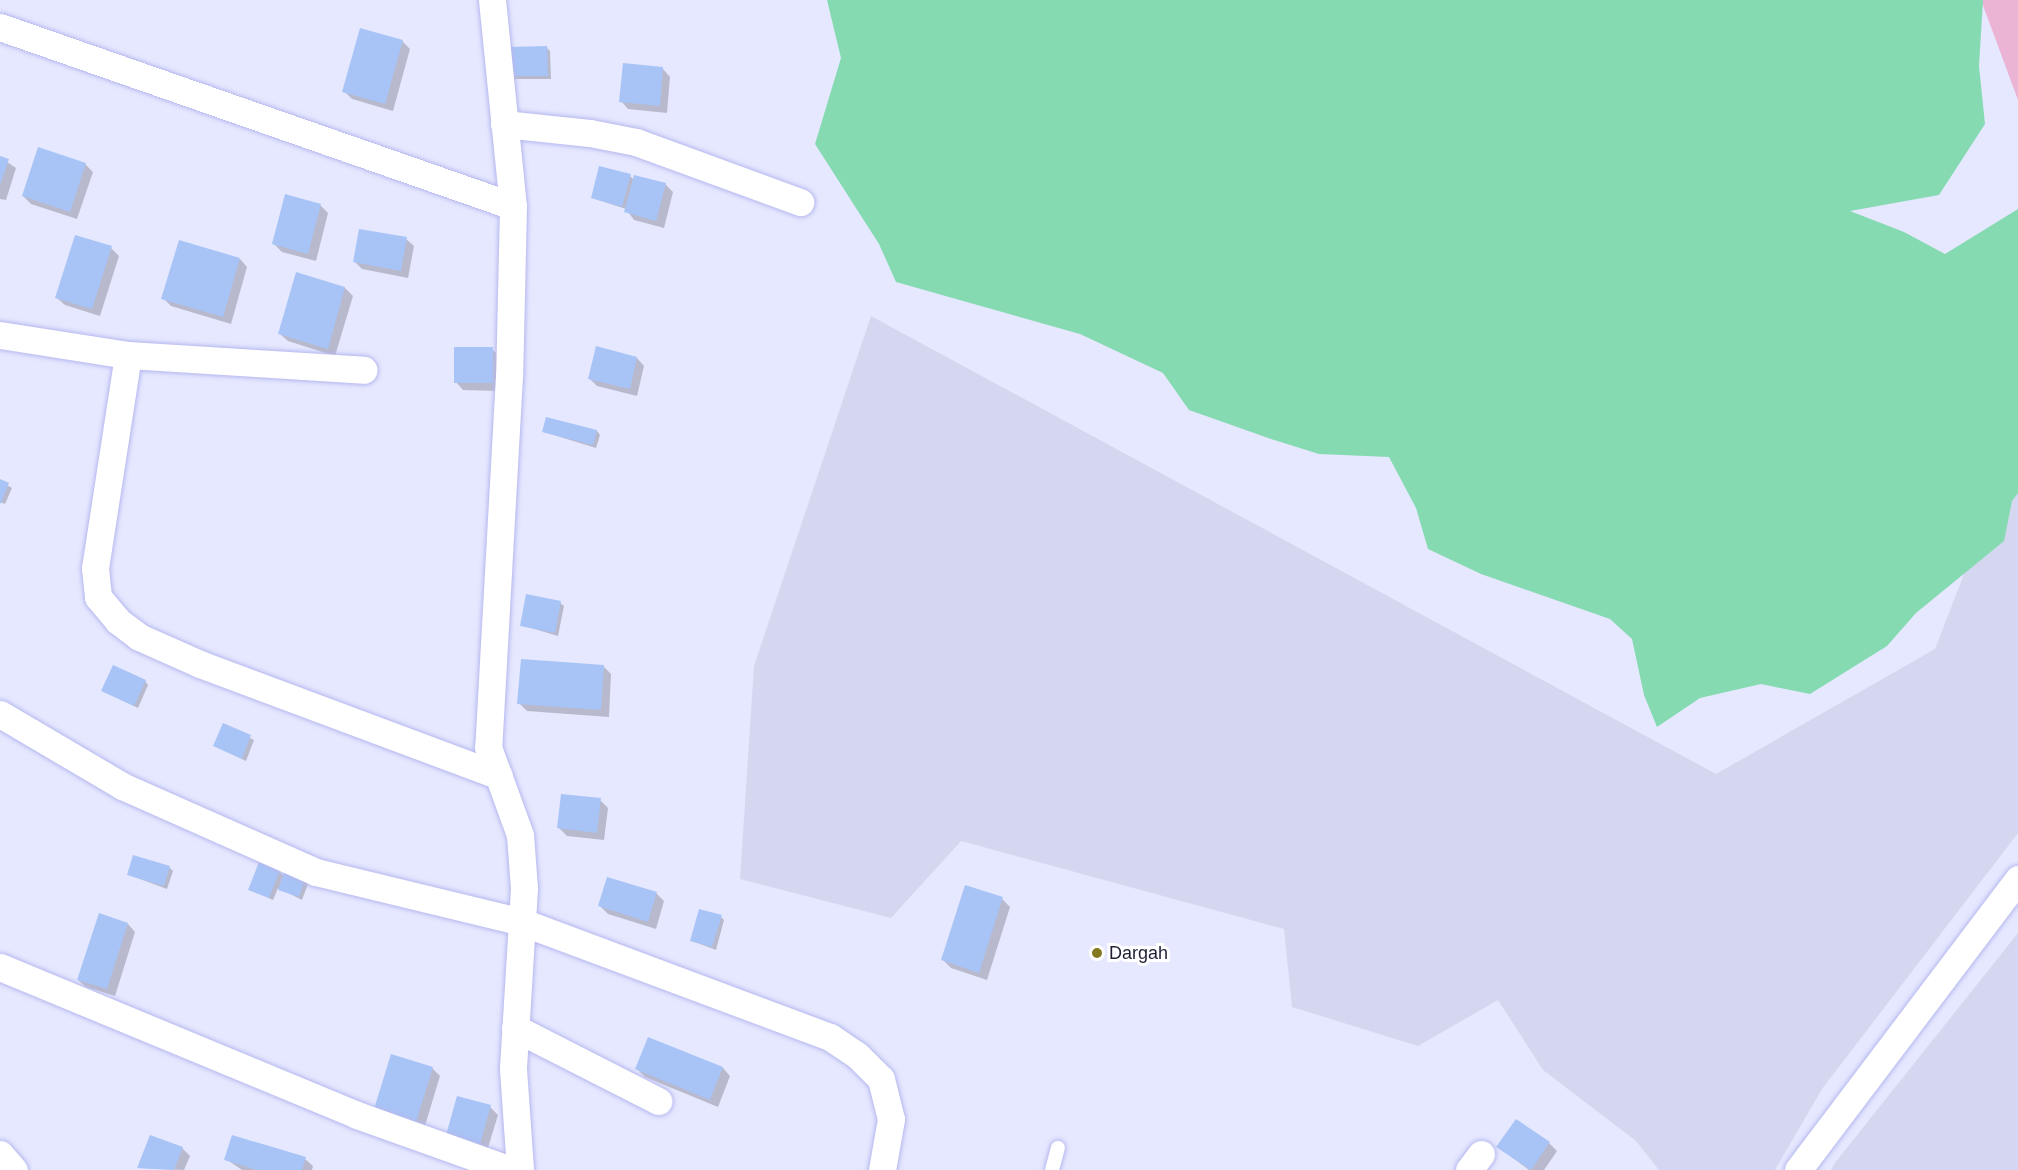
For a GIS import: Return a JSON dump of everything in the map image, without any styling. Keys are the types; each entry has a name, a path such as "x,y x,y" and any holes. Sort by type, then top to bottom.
{"street":[{"path":"492,0 513,207 509,376 488,747 520,835 522,922 513,1069 520,1170"},
{"path":"0,27 513,207"},
{"path":"504,124 590,132 636,142 800,202"},
{"path":"0,335 128,355 364,370"},
{"path":"128,355 95,568 98,597 118,621 139,637 200,664 499,776"},
{"path":"0,714 123,786 316,872 391,893 522,922 830,1036 857,1055 881,1079 891,1119 882,1170"},
{"path":"1798,1170 2018,879"},
{"path":"0,967 357,1115 512,1170"},
{"path":"515,1028 658,1101"},
{"path":"0,1154 14,1170"}],"lane":[{"path":"1052,1170 1058,1148"}],"shaded area":[{"path":"827,0 1983,0 1979,66 1985,124 1939,195 1850,211 1904,232 1945,254 2018,209 2018,493 2012,501 2004,541 1916,613 1887,646 1810,694 1761,684 1700,698 1657,727 1644,695 1632,639 1610,619 1481,574 1428,549 1416,508 1389,457 1319,454 1189,410 1163,373 1080,334 896,282 879,244 815,144 841,58"},
{"path":"1981,0 2018,0 2018,100"},
{"path":"871,316 1716,774 1935,649 2018,435 2018,833 1822,1089 1775,1170 1659,1170 1636,1141 1543,1070 1498,1000 1418,1046 1292,1007 1284,929 961,841 891,918 740,879 754,666"},
{"path":"2018,933 2018,1170 1831,1170 1834,1164"}],"building":[{"path":"360,28 403,40 385,104 342,92"},
{"path":"547,46 548,76 508,76 507,47"},
{"path":"623,63 663,67 660,106 619,102"},
{"path":"38,147 86,163 70,212 22,196"},
{"path":"0,156 9,159 0,185"},
{"path":"599,166 631,174 622,207 591,198"},
{"path":"634,175 666,183 656,221 624,212"},
{"path":"285,194 321,204 308,254 272,244"},
{"path":"359,229 407,237 401,271 353,262"},
{"path":"75,235 112,246 92,309 55,298"},
{"path":"179,240 240,258 223,317 161,299"},
{"path":"296,272 345,287 328,349 278,334"},
{"path":"596,346 637,357 630,389 588,379"},
{"path":"454,347 493,347 493,383 454,383"},
{"path":"546,417 597,430 593,445 542,432"},
{"path":"0,479 9,483 0,505"},
{"path":"526,594 561,601 555,633 520,626"},
{"path":"521,659 604,665 601,710 517,704"},
{"path":"113,665 146,680 134,706 101,691"},
{"path":"223,723 251,735 242,759 213,746"},
{"path":"561,794 601,798 597,833 557,828"},
{"path":"133,855 170,866 164,886 127,875"},
{"path":"259,862 280,870 269,898 248,890"},
{"path":"285,869 306,876 299,897 278,890"},
{"path":"607,877 657,892 648,922 598,906"},
{"path":"965,885 1003,897 979,973 941,960"},
{"path":"699,909 722,915 712,947 690,941"},
{"path":"99,913 128,923 107,989 77,980"},
{"path":"648,1037 723,1067 710,1100 635,1069"},
{"path":"391,1054 433,1067 416,1122 374,1109"},
{"path":"457,1096 491,1105 480,1144 446,1135"},
{"path":"1516,1119 1550,1142 1531,1170 1496,1147"},
{"path":"150,1135 183,1147 174,1170 137,1168"},
{"path":"232,1135 306,1157 302,1170 257,1170 224,1160"}],"place":[{"name":"Dargah","path":"1097,953"}]}
